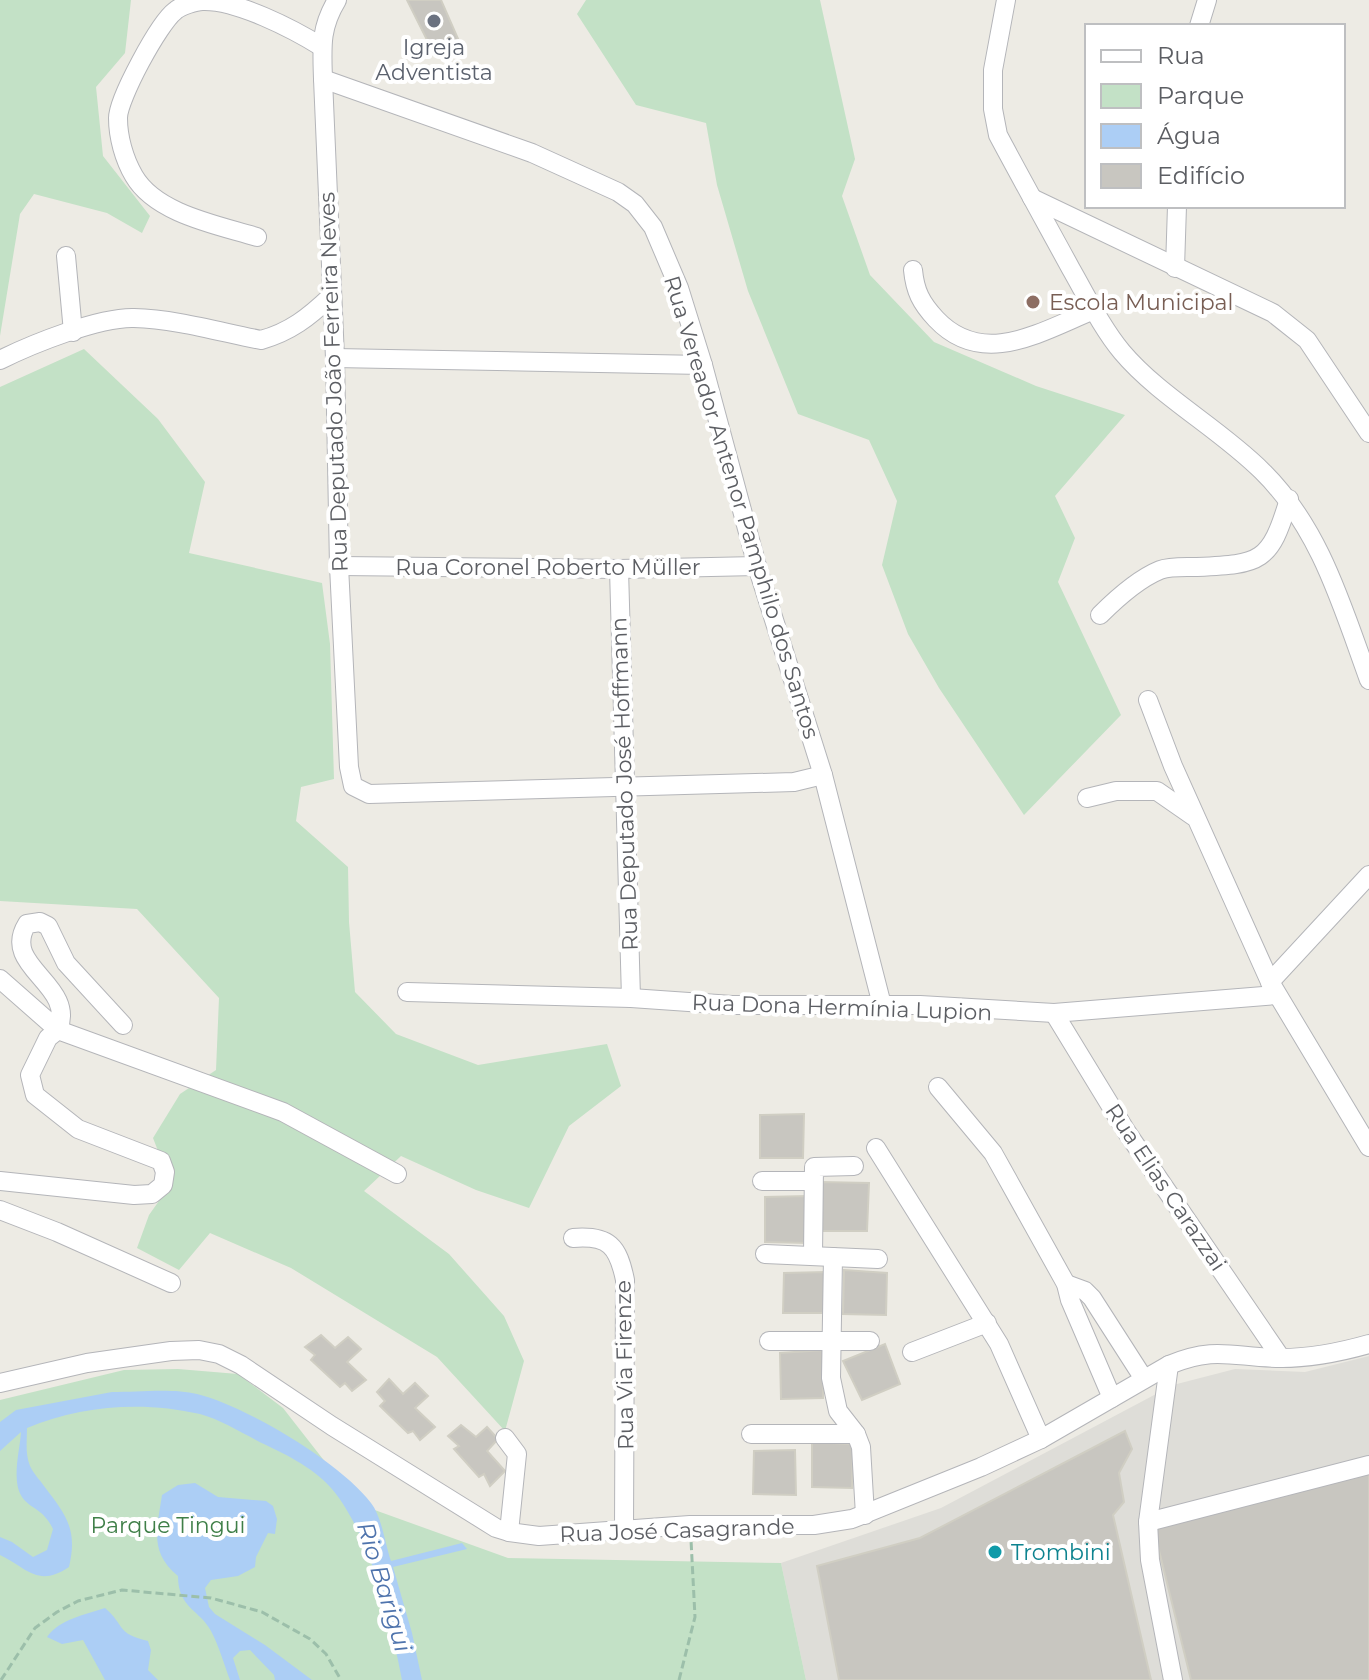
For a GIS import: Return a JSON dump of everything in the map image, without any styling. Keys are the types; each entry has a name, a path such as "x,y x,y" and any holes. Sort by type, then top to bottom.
{"street":[{"name":"Rua Deputado João Ferreira Neves","path":"337,0 326,18 322,47 330,297 335,358 339,566 349,767 353,786 369,794 623,787"},
{"path":"1006,0 993,70 993,109 998,135 1094,310 1121,350 1139,370 1261,469 1289,499 1324,557 1369,680"},
{"path":"1200,24 1207,0"},
{"path":"257,237 182,214 159,201 134,178 120,142 118,114 128,88 157,34 175,10 201,1 231,5 322,47"},
{"name":"Rua Vereador Antenor Pamphilo dos Santos","path":"323,79 532,153 618,192 635,204 653,227 679,288 703,365 757,566 823,775 882,1005"},
{"path":"1032,198 1273,313 1307,340 1369,433"},
{"path":"1175,268 1177,208"},
{"path":"66,256 73,332"},
{"path":"913,270 921,303 942,326 966,341 988,346 1009,343 1094,310"},
{"path":"0,360 73,332 109,321 133,318 261,340 280,335 308,319 330,297"},
{"path":"335,358 703,365"},
{"path":"1100,615 1117,598 1161,570 1236,566 1262,556 1279,533 1289,499"},
{"name":"Rua Coronel Roberto Müller","path":"339,566 619,569 757,566"},
{"name":"Rua Deputado José Hoffmann","path":"619,569 631,998"},
{"path":"1148,700 1195,818 1274,988 1369,1147"},
{"path":"623,787 794,782 823,775"},
{"path":"1087,798 1116,791 1157,791 1195,818"},
{"path":"1274,988 1369,875"},
{"path":"0,1181 134,1195 152,1194 163,1185 165,1172 161,1161 78,1129 35,1095 30,1075 48,1038 58,1030 63,1014 43,982 23,961 18,949 18,939 27,924 34,921 48,926 66,963 123,1025"},
{"path":"0,979 58,1030 283,1112 397,1174"},
{"name":"Rua Dona Hermínia Lupion","path":"407,992 631,998 732,1005 882,1005 1054,1013 1274,988"},
{"name":"Rua Elias Carazzai","path":"1054,1013 1126,1131 1281,1358"},
{"path":"938,1087 993,1153 1066,1284 1112,1398"},
{"path":"876,1148 999,1344 1041,1439"},
{"path":"813,1255 814,1167 854,1166"},
{"path":"762,1181 813,1181"},
{"path":"0,1210 171,1283"},
{"name":"Rua Via Firenze","path":"573,1238 592,1236 607,1241 621,1260 625,1280 624,1530"},
{"path":"765,1254 878,1259"},
{"path":"833,1257 831,1378 838,1411 856,1434 861,1447 865,1515"},
{"path":"1066,1284 1085,1291 1092,1298 1144,1379"},
{"path":"912,1352 987,1323"},
{"path":"769,1341 870,1341"},
{"name":"Rua José Casagrande","path":"0,1383 87,1363 171,1351 199,1350 219,1354 496,1528 539,1536 690,1525 814,1525 865,1515 1041,1439 1169,1365 1208,1352 1281,1358 1341,1352 1369,1344"},
{"path":"1169,1365 1148,1522 1150,1560 1173,1680"},
{"path":"751,1434 856,1434"},
{"path":"505,1438 517,1454 509,1532"},
{"path":"1148,1522 1369,1465"}],"path":[{"path":"679,1680 695,1617 690,1525"},
{"path":"1,1680 35,1628 78,1601 122,1590 211,1598 262,1612 295,1629 326,1654 341,1680"}],"shaded area":[{"path":"1369,1356 1369,1680 806,1680 781,1563 941,1508 1173,1385 1235,1369 1305,1372"}],"green space":[{"path":"0,0 131,0 125,53 96,87 103,156 150,216 142,233 107,213 34,194 20,214 0,336"},
{"path":"586,0 820,0 855,159 842,196 870,275 934,342 1036,386 1125,415 1055,496 1075,538 1058,582 1121,715 1024,815 939,688 908,634 882,565 897,501 869,440 798,414 748,291 717,185 706,123 636,105 577,14"},
{"path":"84,349 158,419 205,482 189,553 322,583 330,644 334,779 301,787 296,821 348,867 355,992 396,1034 478,1065 607,1044 621,1086 569,1126 529,1208 476,1190 401,1156 364,1191 449,1254 504,1316 524,1361 505,1431 437,1357 291,1268 210,1233 179,1270 137,1248 149,1215 171,1184 153,1138 180,1094 216,1070 219,998 137,909 0,901 0,387"},
{"name":"Parque Tingui","path":"178,1369 238,1374 283,1408 358,1504 508,1558 781,1563 806,1680 0,1680 0,1400 124,1370"}],"water":[{"name":"Rio Barigui","path":"112,1392 197,1394 241,1410 291,1438 338,1471 371,1503 381,1523 391,1561 462,1543 467,1549 393,1567 422,1680 402,1680 371,1562 351,1518 332,1489 296,1461 200,1414 157,1407 113,1408 69,1414 27,1428 30,1466 58,1506 71,1532 69,1567 49,1576 41,1576 0,1555 0,1537 33,1557 47,1550 53,1529 45,1517 25,1501 19,1490 17,1474 21,1432 0,1451 0,1422 16,1410"},
{"path":"195,1483 218,1497 266,1501 273,1506 277,1519 275,1534 268,1533 256,1557 255,1567 238,1576 211,1580 205,1588 209,1607 312,1680 275,1680 274,1675 250,1650 240,1651 233,1658 240,1680 230,1680 211,1631 186,1602 178,1576 163,1558 157,1539 162,1495 178,1485"},
{"path":"105,1608 125,1632 148,1641 151,1650 148,1670 158,1680 105,1680 83,1640 62,1644 47,1637 66,1622"}],"building":[{"name":"Igreja Adventista","path":"407,0 441,0 459,41 434,54"},
{"path":"804,1114 803,1158 760,1158 760,1115"},
{"path":"820,1182 869,1183 867,1231 818,1231"},
{"path":"808,1196 808,1243 765,1242 765,1197"},
{"path":"844,1270 887,1273 886,1315 843,1314"},
{"path":"826,1272 825,1313 783,1313 784,1273"},
{"path":"321,1335 335,1348 348,1337 361,1349 347,1362 366,1380 352,1391 345,1383 340,1387 311,1360 315,1355 305,1347"},
{"path":"885,1344 900,1384 862,1400 843,1361"},
{"path":"824,1350 823,1398 781,1399 780,1353"},
{"path":"389,1379 403,1394 415,1383 428,1396 415,1408 435,1427 420,1440 413,1431 408,1433 380,1406 385,1401 377,1392"},
{"path":"461,1425 476,1437 487,1427 498,1439 487,1451 505,1471 490,1486 484,1474 479,1477 454,1449 459,1446 448,1436"},
{"name":"Trombini","path":"1125,1431 1132,1449 1119,1473 1124,1502 1113,1515 1151,1680 839,1680 817,1566 920,1538"},
{"path":"812,1442 853,1444 852,1488 812,1487"},
{"path":"795,1450 796,1495 753,1494 754,1451"},
{"name":"Trombini","path":"1369,1473 1369,1680 1191,1680 1153,1526"}],"place":[{"name":"Igreja Adventista","path":"434,21"},
{"name":"Escola Municipal","path":"1033,302"},
{"name":"Trombini","path":"995,1552"}]}
